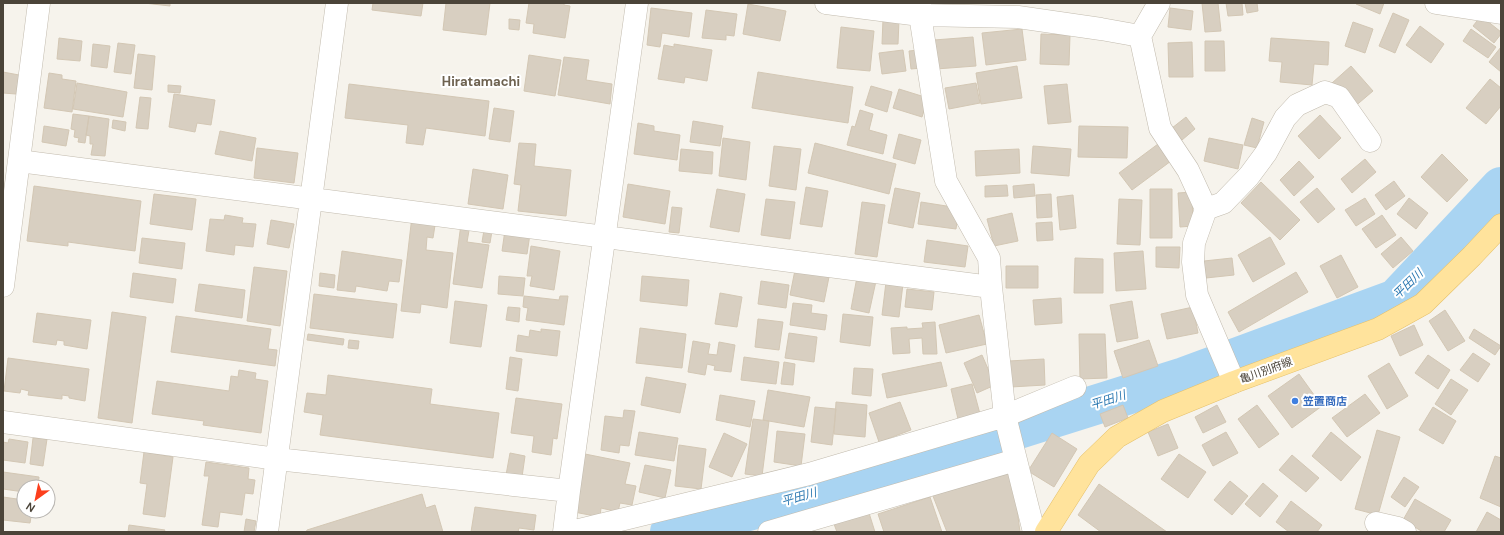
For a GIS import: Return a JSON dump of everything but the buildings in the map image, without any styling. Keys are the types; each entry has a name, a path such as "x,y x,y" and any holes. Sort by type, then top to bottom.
{"main road":[{"name":"亀川別府線","path":"1046,532 1089,464 1117,437 1163,411 1231,376 1378,329 1423,304 1501,225"}],"street":[{"path":"3,286 39,3"},
{"path":"267,532 337,3"},
{"path":"564,532 637,3"},
{"path":"826,3 1018,17 1140,36"},
{"path":"1159,3 1140,36 1160,128 1188,170 1206,209 1194,242 1193,262 1197,295 1231,376"},
{"path":"1436,3 1501,13"},
{"path":"920,9 946,181 989,258 1005,416 1034,532"},
{"path":"1206,209 1223,203 1249,176 1266,153 1285,118 1297,105 1325,92 1338,97 1370,141"},
{"path":"19,161 991,287"},
{"path":"571,532 809,474 1005,416 1075,387"},
{"path":"3,422 277,459 569,491"},
{"path":"769,532 1014,454"},
{"path":"1376,522 1398,528 1405,532"}],"waterway":[{"name":"平田川","path":"670,532 811,494 1184,377 1396,299 1501,187"}],"place":[{"name":"笠置商店","path":"1295,401"}],"district":[{"name":"Hiratamachi","path":"481,81"}]}
